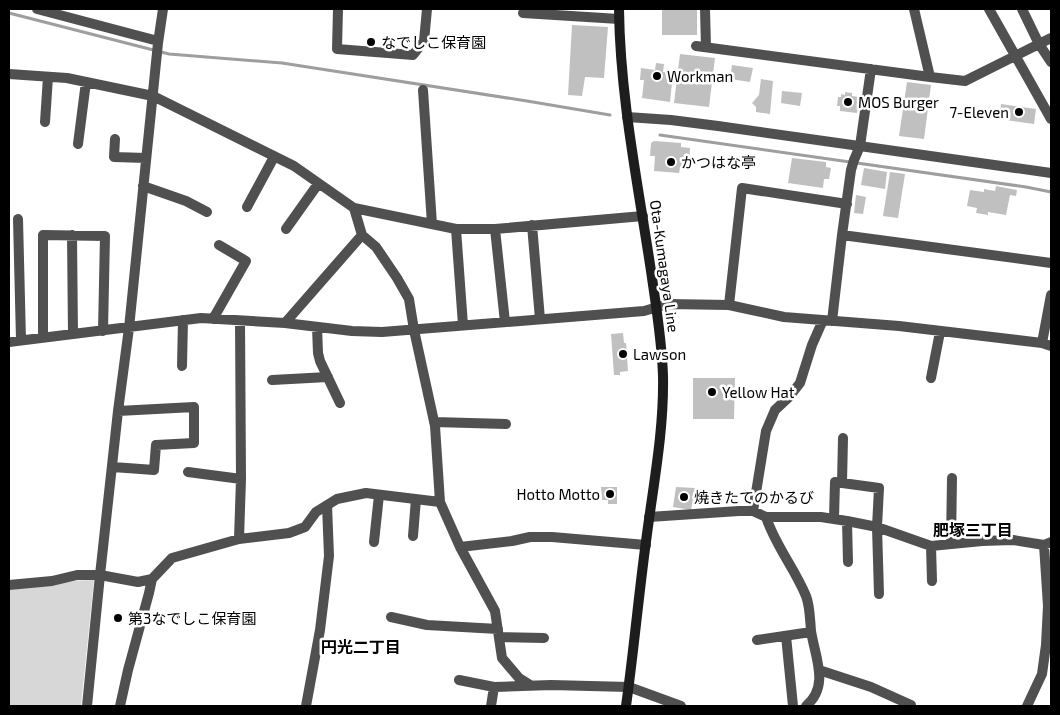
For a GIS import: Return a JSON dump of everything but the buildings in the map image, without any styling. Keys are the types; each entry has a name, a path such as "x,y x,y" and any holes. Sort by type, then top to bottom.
{"main road":[{"name":"Ota-Kumagaya Line","path":"619,14 627,117 656,308 663,375 661,436 626,706"}],"street":[{"path":"37,9 158,42"},
{"path":"87,706 118,411 129,328 156,58 163,9"},
{"path":"338,9 337,50 413,55 424,42 427,9"},
{"path":"705,9 701,46 965,81 1051,38"},
{"path":"914,9 930,77"},
{"path":"989,9 1051,119"},
{"path":"1022,9 1039,44 1051,62"},
{"path":"523,13 619,14"},
{"path":"753,511 766,431 775,410 800,383 812,345 827,320 853,165 860,146 870,69"},
{"path":"9,74 68,78 153,96 294,166 354,208 456,230 532,226 643,216"},
{"path":"45,122 48,77"},
{"path":"78,144 86,82"},
{"path":"423,90 432,224"},
{"path":"627,117 671,120 1051,174"},
{"path":"116,139 114,157 146,158"},
{"path":"247,207 274,157"},
{"path":"286,229 318,184"},
{"path":"143,186 186,201 207,212"},
{"path":"729,305 742,188 847,204"},
{"path":"354,208 362,235 376,247 409,300 434,422 440,502 460,547 495,611 502,658 519,678 530,685"},
{"path":"18,219 21,340"},
{"path":"532,226 540,319"},
{"path":"495,228 505,322"},
{"path":"456,230 463,325"},
{"path":"43,338 43,234 106,236 103,331"},
{"path":"72,235 73,334"},
{"path":"285,323 362,235"},
{"path":"842,235 1051,263"},
{"path":"213,319 246,261 219,245"},
{"path":"9,342 201,318 382,332 644,312 668,304 729,305 784,317 899,326 1047,345 1051,295"},
{"path":"182,366 183,320"},
{"path":"239,539 241,479 240,320"},
{"path":"318,327 318,353 340,403"},
{"path":"931,378 940,332"},
{"path":"272,380 328,377"},
{"path":"112,467 154,470 156,445 194,443 194,407 118,411"},
{"path":"434,422 506,424"},
{"path":"842,483 843,438"},
{"path":"188,472 241,479"},
{"path":"951,543 952,478"},
{"path":"834,518 835,482 879,488 879,594"},
{"path":"120,706 152,579 172,558 239,539 289,533 305,527 316,512 337,499 366,493 440,502"},
{"path":"374,542 379,495"},
{"path":"413,536 416,499"},
{"path":"306,706 320,630 329,556 327,505"},
{"path":"649,517 739,510 753,511 766,517 834,518 878,527 931,546 951,543 1013,540 1048,543 1046,645 1042,674 1026,706"},
{"path":"766,517 770,530 807,598 811,632 820,670 818,690 812,701 806,706"},
{"path":"847,521 848,562"},
{"path":"460,547 530,537 552,537 646,545"},
{"path":"931,546 932,581"},
{"path":"9,585 52,581 77,575 100,575 138,582 152,579"},
{"path":"391,617 427,625 544,638"},
{"path":"757,640 811,632"},
{"path":"786,636 793,706"},
{"path":"820,670 871,687 911,706"},
{"path":"459,680 494,687 551,685 629,687 681,706"},
{"path":"491,706 494,687"}],"shaded area":[{"path":"94,580 81,706 9,706 9,590 65,581"}],"waterway":[{"path":"9,13 169,54 282,63 610,115"},
{"path":"660,135 1051,192"}],"place":[{"name":"なでしこ保育園","path":"371,42"},
{"name":"Workman","path":"657,76"},
{"name":"MOS Burger","path":"848,102"},
{"name":"7-Eleven","path":"1019,112"},
{"name":"かつはな亭","path":"671,162"},
{"name":"Lawson","path":"623,354"},
{"name":"Yellow Hat","path":"712,392"},
{"name":"Hotto Motto","path":"610,494"},
{"name":"焼きたてのかるび","path":"684,497"},
{"name":"第3なでしこ保育園","path":"118,618"}],"district":[{"name":"肥塚三丁目","path":"973,529"},
{"name":"円光二丁目","path":"361,646"}]}
